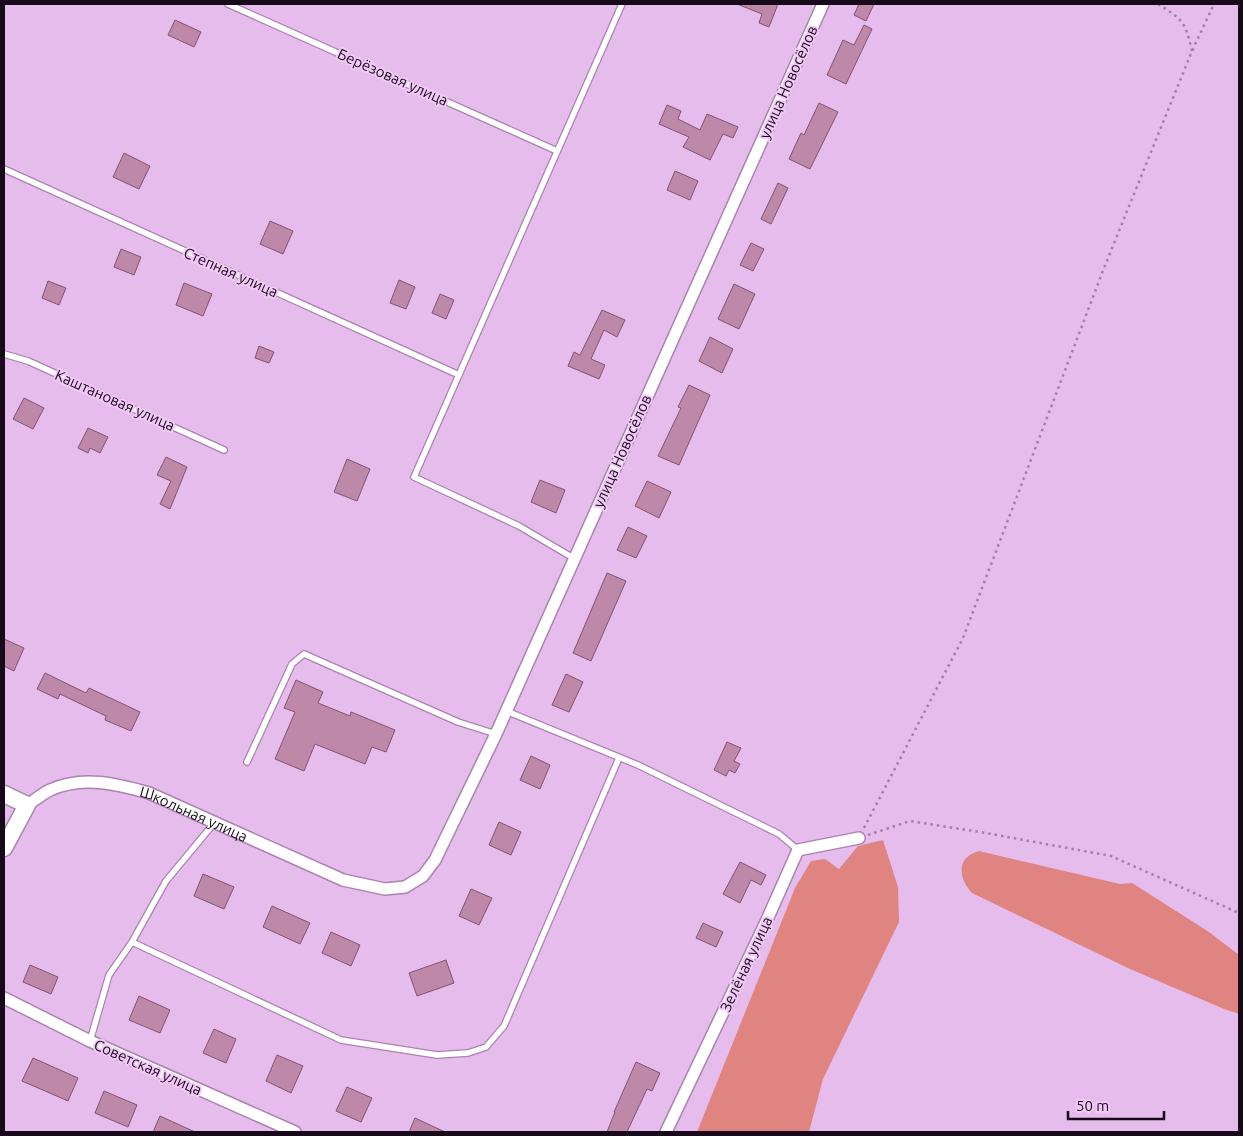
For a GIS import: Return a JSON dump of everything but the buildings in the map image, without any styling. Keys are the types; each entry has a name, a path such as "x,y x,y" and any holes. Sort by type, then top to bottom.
{"street":[{"name":"улица Новосёлов","path":"405,887 423,876 434,860 496,734 822,4"},
{"name":"Школьная улица","path":"27,804 51,790 73,783 98,782 122,785 149,793 343,880 385,889 405,887"},
{"path":"4,794 27,804 4,848"},
{"path":"798,850 859,838"},
{"name":"Зелёная улица","path":"666,1132 766,922 798,850"},
{"name":"Советская улица","path":"4,998 90,1042 295,1132"}],"lane":[{"name":"Берёзовая улица","path":"228,4 557,151"},
{"path":"574,559 519,526 414,477 622,4"},
{"name":"Степная улица","path":"4,169 459,375"},
{"name":"Каштановая улица","path":"4,354 28,361 224,450"},
{"path":"247,762 292,664 304,654 458,722 496,734"},
{"path":"506,711 619,758 706,798 779,834 798,850"},
{"path":"132,942 341,1040 437,1055 468,1053 486,1047 504,1026 619,758"},
{"path":"90,1042 110,975 132,942 166,881 215,822"}],"path":[{"path":"1158,4 1180,18 1188,33 1192,51"},
{"path":"859,838 963,638 1104,268 1192,51 1214,4"},
{"path":"859,838 910,821 1111,856 1239,913"}],"shaded area":[{"path":"883,840 898,887 899,922 823,1079 809,1132 697,1132 795,888 811,861 825,859 839,869 858,846"},
{"path":"979,851 1120,884 1132,883 1209,932 1239,955 1239,1014 1130,969 972,893 962,875 963,863 966,858"}]}
